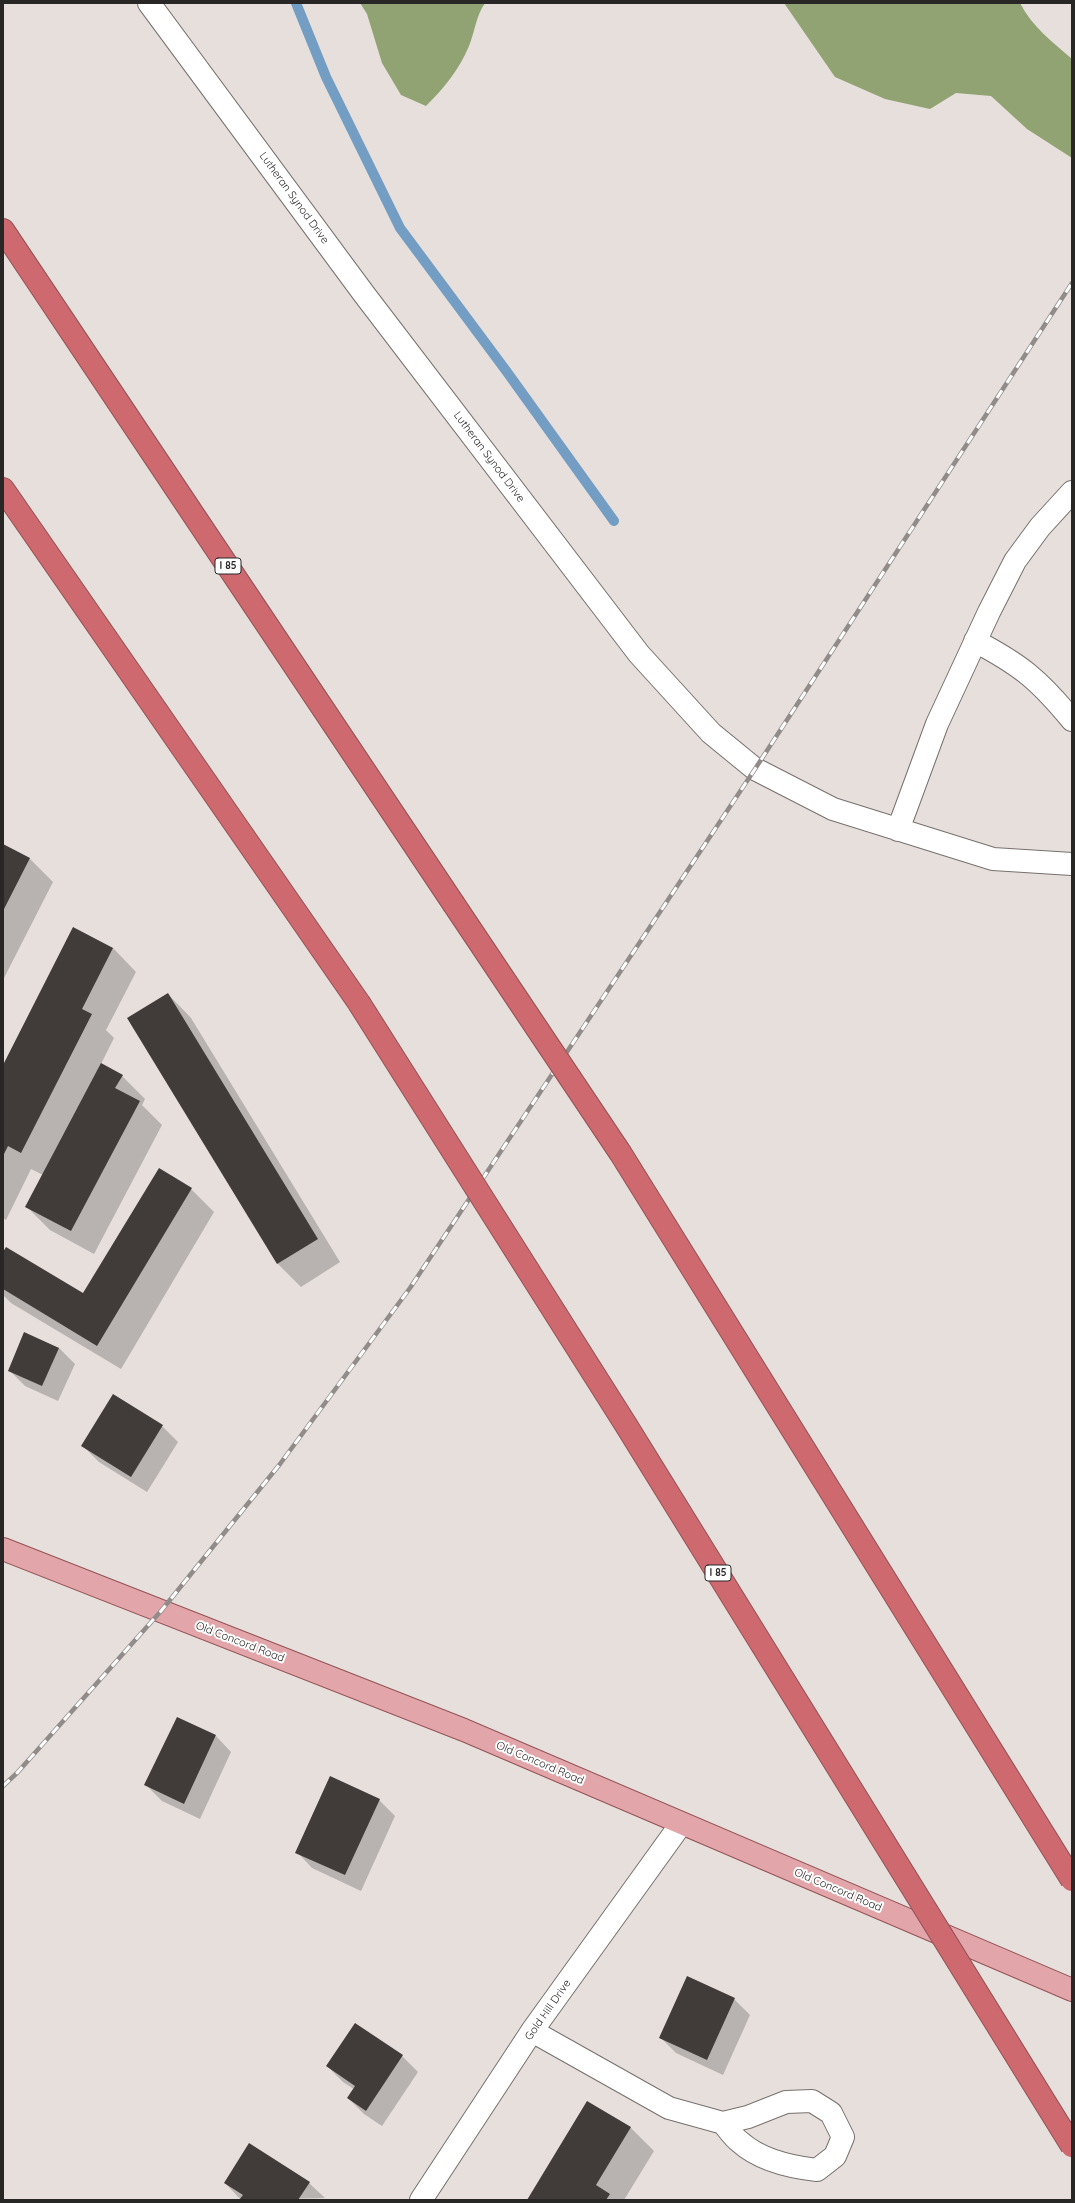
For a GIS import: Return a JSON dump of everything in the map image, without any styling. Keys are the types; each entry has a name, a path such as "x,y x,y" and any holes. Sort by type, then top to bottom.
{"highway":[{"name":"I 85","path":"3,230 621,1154 1072,1880"},
{"name":"I 85","path":"3,489 359,1003 626,1424 1072,2146"}],"main road":[{"name":"Old Concord Road","path":"3,1549 464,1730 1072,1990"}],"street":[{"name":"Lutheran Synod Drive","path":"149,3 364,294 639,654 711,733 755,768 833,809 993,859 1072,864"},
{"path":"898,830 937,724 975,641 1016,561 1040,527 1072,492"},
{"path":"975,641 1008,658 1030,674 1046,688 1072,720"},
{"name":"Gold Hill Drive","path":"421,2200 532,2031 681,1824"},
{"path":"532,2031 669,2108 723,2123 748,2117 786,2102 812,2101 831,2113 843,2137 835,2156 817,2170 797,2168 764,2157 740,2142 723,2123"}],"green space":[{"path":"360,3 485,3 461,63 445,85 426,106 401,95 382,63 367,14"},
{"path":"784,3 1020,3 1037,27 1072,59 1072,158 1027,129 991,96 956,93 930,109 885,99 835,77"}],"building":[{"path":"3,844 30,858 3,911"},
{"path":"73,927 113,948 82,1009 92,1014 21,1153 8,1146 3,1156 3,1065"},
{"path":"168,993 318,1239 277,1264 127,1018"},
{"path":"101,1063 123,1075 115,1088 140,1101 71,1231 25,1207"},
{"path":"159,1168 192,1188 97,1346 3,1289 3,1252 6,1247 83,1293"},
{"path":"24,1332 59,1348 42,1386 8,1371"},
{"path":"113,1394 163,1425 131,1477 81,1446"},
{"path":"177,1717 216,1735 184,1804 144,1785"},
{"path":"330,1776 380,1799 345,1875 295,1853"},
{"path":"687,1976 735,1998 707,2060 659,2038"},
{"path":"355,2023 403,2055 366,2111 347,2098 355,2086 326,2066"},
{"path":"587,2101 631,2127 596,2185 610,2194 606,2200 527,2200"},
{"path":"249,2143 310,2182 298,2200 239,2200 243,2195 224,2183"}],"waterway":[{"path":"296,3 326,77 400,228 507,372 614,521"}],"railway":[{"path":"3,1786 17,1773 161,1611 280,1464 410,1288 755,769 1072,283"}]}
